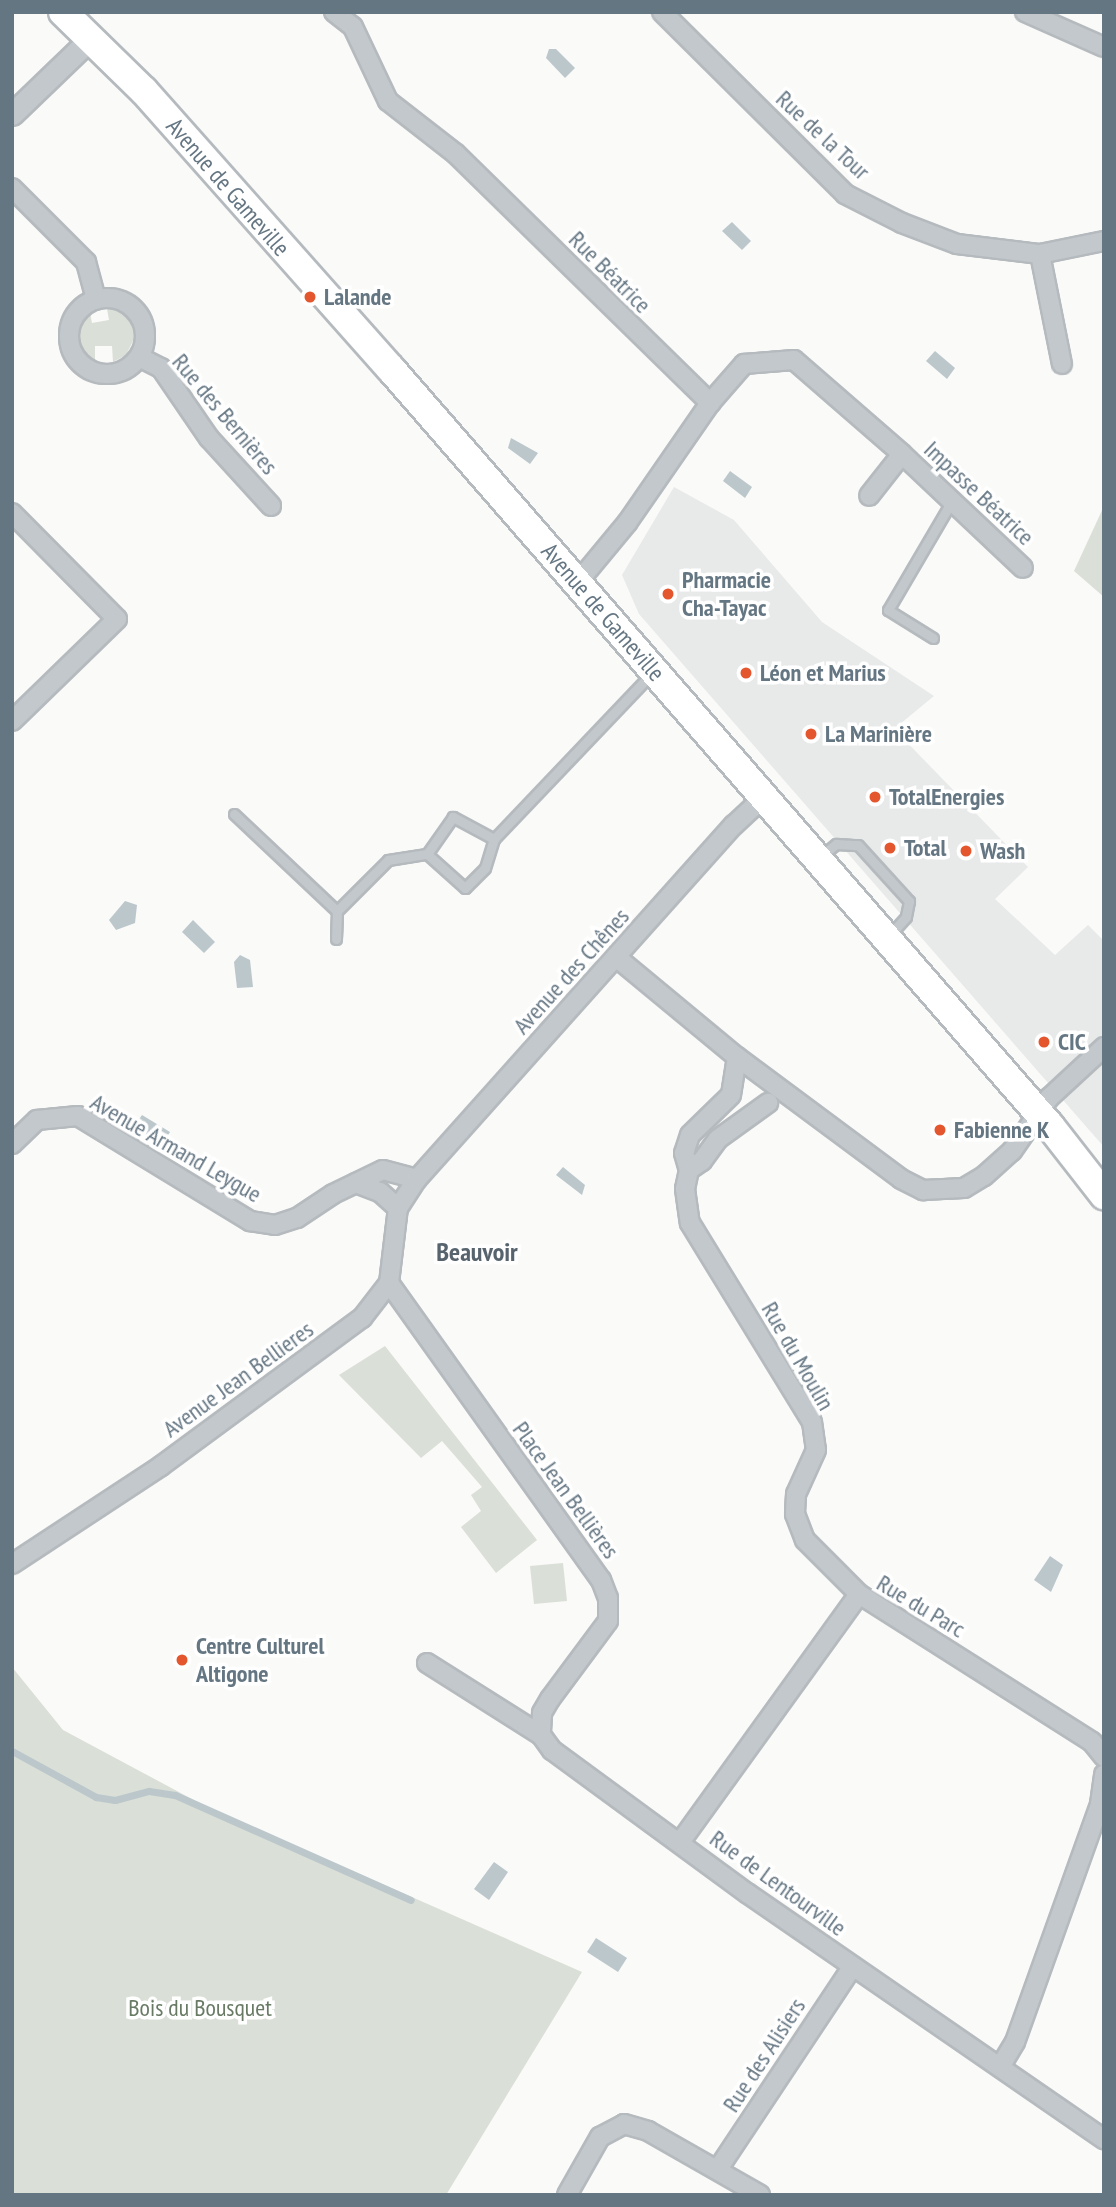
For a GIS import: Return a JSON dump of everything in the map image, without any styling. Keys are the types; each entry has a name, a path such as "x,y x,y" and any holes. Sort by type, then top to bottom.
{"main road":[{"name":"Avenue de Gameville","path":"63,12 91,38 578,582 1102,1189"}],"street":[{"name":"Rue Béatrice","path":"334,12 354,27 388,101 456,154 710,403"},
{"name":"Rue de la Tour","path":"662,12 845,194 957,244 1040,254 1104,241"},
{"path":"1025,12 1104,47"},
{"path":"12,114 91,38"},
{"path":"12,188 86,262 96,300"},
{"path":"1040,254 1062,364"},
{"name":"Rue des Bernières","path":"96,300 123,302 139,316 145,337 139,357 122,371 100,374 74,356 70,325 82,307 96,300"},
{"name":"Rue des Bernières","path":"139,357 161,369 209,438 271,506"},
{"name":"Impasse Béatrice","path":"710,403 744,364 794,360 902,454 1023,568"},
{"path":"578,582 627,523 710,403"},
{"name":"Impasse Béatrice","path":"869,496 902,454"},
{"path":"12,513 117,619 12,721"},
{"name":"Avenue des Chênes","path":"416,1179 734,825 764,797"},
{"path":"616,957 737,1057 901,1179 923,1190 964,1188 984,1176 1012,1151 1038,1113 1104,1047"},
{"path":"737,1057 732,1095 804,1107"},
{"name":"Rue du Moulin","path":"732,1095 690,1135 684,1153 689,1170 685,1189 690,1223 812,1422 816,1450 796,1494 794,1514 805,1540 859,1594"},
{"path":"689,1170 702,1161 718,1139 768,1103"},
{"name":"Avenue Armand Leygue","path":"12,1144 37,1120 78,1116 250,1221 275,1225 298,1218 356,1182 383,1170 416,1179"},
{"name":"Avenue Jean Bellieres","path":"12,1564 284,1377 362,1318 388,1283 397,1208 416,1179"},
{"path":"356,1182 380,1192 397,1208"},
{"name":"Place Jean Bellières","path":"388,1283 601,1580 608,1598 608,1621 550,1699 542,1713 541,1735"},
{"name":"Rue du Parc","path":"681,1841 859,1594 1092,1742 1104,1757"},
{"name":"Rue de Lentourville","path":"427,1663 541,1735 552,1750 852,1967 1104,2139"},
{"path":"1000,2067 1015,2042 1095,1816 1104,1774"},
{"name":"Rue des Alisiers","path":"718,2169 852,1967"},
{"path":"567,2195 600,2137 624,2124 648,2131 760,2195"}],"lane":[{"path":"933,638 888,610 952,501"},
{"path":"427,854 465,888 485,868 494,838 654,671"},
{"path":"234,814 337,911"},
{"path":"336,939 337,911 388,860 427,854 453,817 494,838"},
{"path":"818,859 836,845 859,845 909,901 906,917 887,939"}],"shaded area":[{"path":"549,49 556,49 575,68 565,78 546,58"},
{"path":"732,222 751,241 742,250 722,231"},
{"path":"935,351 955,368 947,379 926,361"},
{"path":"511,438 538,453 530,464 508,448"},
{"path":"730,471 752,487 745,498 723,481"},
{"path":"674,487 734,520 822,622 934,696 894,729 1028,867 995,899 1055,955 1088,925 1104,941 1104,1147 639,614 622,575"},
{"path":"125,901 137,905 135,923 116,930 109,920"},
{"path":"193,920 215,942 204,953 182,932"},
{"path":"240,955 250,960 253,987 237,988 234,962"},
{"path":"142,1115 170,1132 162,1145 133,1128"},
{"path":"563,1167 585,1185 582,1195 556,1175"},
{"path":"1050,1556 1063,1565 1051,1592 1034,1580"},
{"path":"494,1862 508,1872 489,1900 474,1889"},
{"path":"596,1938 627,1958 618,1972 587,1952"}],"green space":[{"path":"106,303 121,306 129,316 135,337 126,355 113,362 112,346 95,346 95,363 76,345 74,323 89,307 92,323 109,320"},
{"path":"1104,506 1104,597 1074,571"},
{"path":"385,1346 537,1540 496,1573 461,1527 481,1511 471,1495 482,1487 442,1441 421,1458 339,1375"},
{"path":"563,1563 567,1601 534,1604 530,1566"},
{"name":"Bois du Bousquet","path":"12,1667 63,1730 205,1806 582,1972 446,2195 12,2195"}],"waterway":[{"path":"12,1751 96,1797 115,1800 149,1791 175,1795 411,1900"}],"place":[{"name":"Lalande","path":"310,297"},
{"name":"Pharmacie Cha-Tayac","path":"668,594"},
{"name":"Léon et Marius","path":"746,673"},
{"name":"La Marinière","path":"811,734"},
{"name":"TotalEnergies","path":"875,797"},
{"name":"Total","path":"890,848"},
{"name":"Wash","path":"966,851"},
{"name":"CIC","path":"1044,1042"},
{"name":"Fabienne K","path":"940,1130"},
{"name":"Centre Culturel Altigone","path":"182,1660"}],"district":[{"name":"Beauvoir","path":"477,1252"}]}
